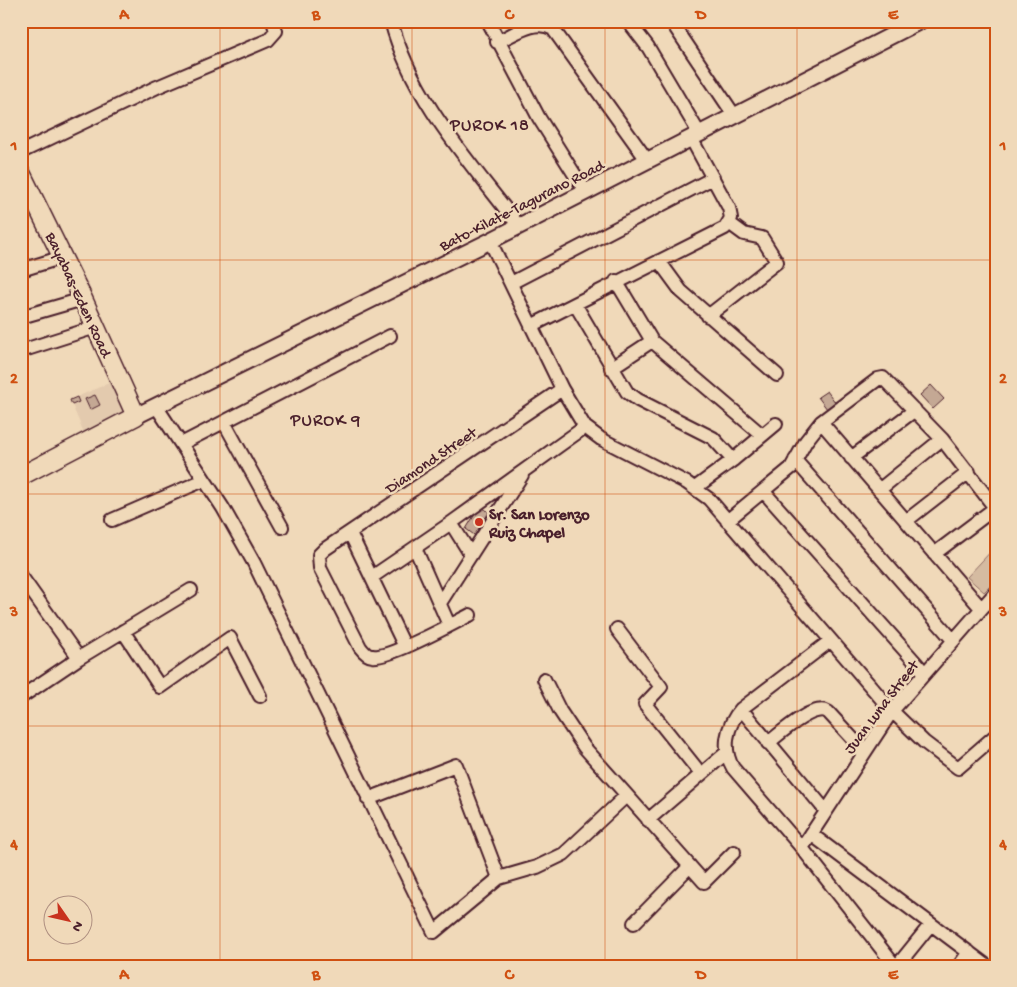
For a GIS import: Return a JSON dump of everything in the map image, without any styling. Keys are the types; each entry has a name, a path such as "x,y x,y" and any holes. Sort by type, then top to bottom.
{"main road":[{"name":"Bayabas-Eden Road","path":"22,176 83,299 136,416"},
{"path":"21,476 136,416"}],"street":[{"path":"21,152 148,91 268,40 276,31 273,21"},
{"path":"391,21 406,68 419,90 438,120 518,226"},
{"path":"488,21 497,42 539,118 585,192"},
{"path":"531,326 718,232 729,223 731,218 729,208 695,136 648,47 628,21"},
{"path":"671,21 734,115"},
{"name":"Bato-Kilate-Tagurano Road","path":"136,416 490,241 920,21"},
{"path":"497,42 534,24 548,26 553,29 647,160"},
{"path":"511,283 714,178"},
{"path":"708,316 777,262 762,238 744,234 729,223"},
{"path":"490,241 562,389 585,427 601,440 695,488 709,499 892,711 924,742 958,768 996,735"},
{"path":"21,270 63,257"},
{"path":"659,261 675,285 777,375"},
{"path":"616,282 652,341 762,435"},
{"path":"21,317 83,299"},
{"path":"575,304 611,368 632,396 713,438 733,460"},
{"path":"21,351 96,327"},
{"path":"181,444 390,336"},
{"path":"611,368 652,341"},
{"path":"727,521 791,468 806,441 822,422 880,378 888,381 942,439 995,508 934,554"},
{"name":"Diamond Street","path":"405,646 380,656 373,657 364,652 320,568 318,559 322,551 562,389"},
{"path":"156,406 204,480 254,563 434,932 499,878 537,867 558,858 626,796"},
{"path":"851,458 915,410"},
{"path":"224,422 282,527"},
{"path":"822,422 981,608"},
{"path":"695,488 733,460 776,424"},
{"path":"372,577 585,427"},
{"path":"879,490 942,439"},
{"path":"795,460 953,640"},
{"path":"440,603 526,469"},
{"path":"906,521 969,472"},
{"path":"112,520 204,480"},
{"path":"764,492 924,672"},
{"path":"451,523 472,555"},
{"path":"350,533 405,646 470,615"},
{"path":"415,548 450,625"},
{"path":"21,576 79,658"},
{"path":"21,697 79,658 191,590"},
{"name":"Juan Luna Street","path":"802,848 892,711 924,672 996,592"},
{"path":"617,629 661,687 645,704 701,774"},
{"path":"123,631 160,687 230,638 260,696"},
{"path":"830,641 741,709 731,724 726,753 733,768 802,848 896,966 931,924"},
{"path":"544,679 571,731 626,796 704,882 734,852"},
{"path":"741,709 826,811"},
{"path":"768,743 811,712 820,709 828,712 864,751"},
{"path":"648,820 726,753"},
{"path":"368,800 456,765 499,878"},
{"path":"812,834 987,966"},
{"path":"634,923 690,866"},
{"path":"958,966 969,952"}],"shaded area":[{"path":"111,382 124,412 84,433 70,400"},
{"path":"996,546 996,580 984,592 967,577"}],"building":[{"path":"931,385 944,399 933,409 920,395"},
{"path":"827,391 835,402 827,409 818,397"},
{"path":"95,395 100,405 90,410 85,399"},
{"path":"77,397 79,402 72,405 70,400"},
{"name":"Sr. San Lorenzo Ruiz Chapel","path":"480,506 492,514 477,537 466,529"}],"place":[{"name":"Sr. San Lorenzo Ruiz Chapel","path":"479,522"}],"district":[{"name":"PUROK 18","path":"490,124"},
{"name":"PUROK 9","path":"326,419"}]}
